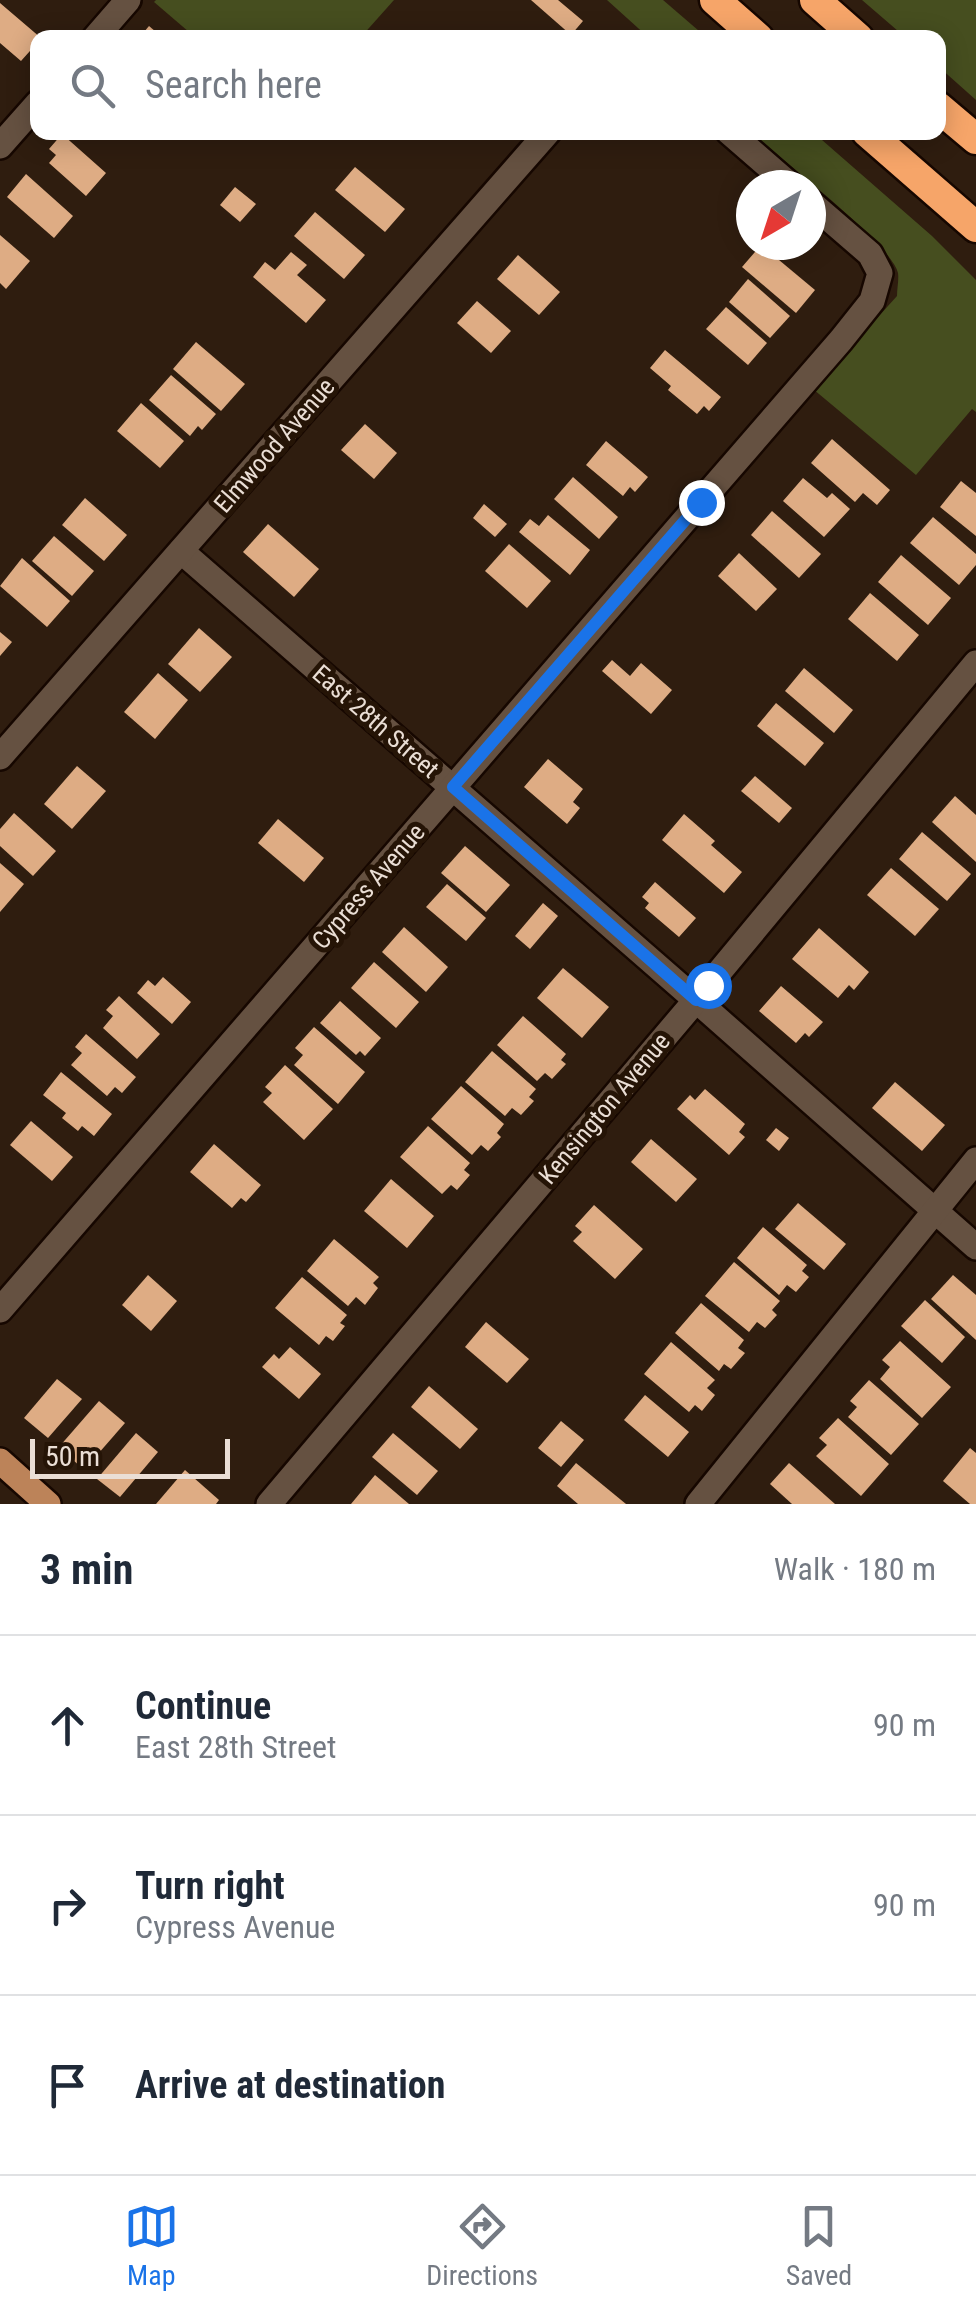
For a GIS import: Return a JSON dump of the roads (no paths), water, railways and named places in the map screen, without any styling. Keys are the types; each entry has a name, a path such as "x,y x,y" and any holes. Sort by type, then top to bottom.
{"highway":[{"path":"715,0 749,30"},
{"path":"815,0 849,30"},
{"path":"946,114 976,140"},
{"path":"876,140 976,227"}],"main road":[{"path":"0,1461 37,1500"}],"street":[{"path":"102,30 128,0"},
{"path":"0,146 30,112"},
{"name":"Elmwood Avenue","path":"0,757 541,140"},
{"path":"738,140 773,170"},
{"name":"Cypress Avenue","path":"0,1310 872,301 880,273 870,254 826,216"},
{"name":"East 28th Street","path":"181,551 976,1247"},
{"name":"Kensington Avenue","path":"269,1504 976,663"},
{"path":"698,1504 976,1160"}]}
